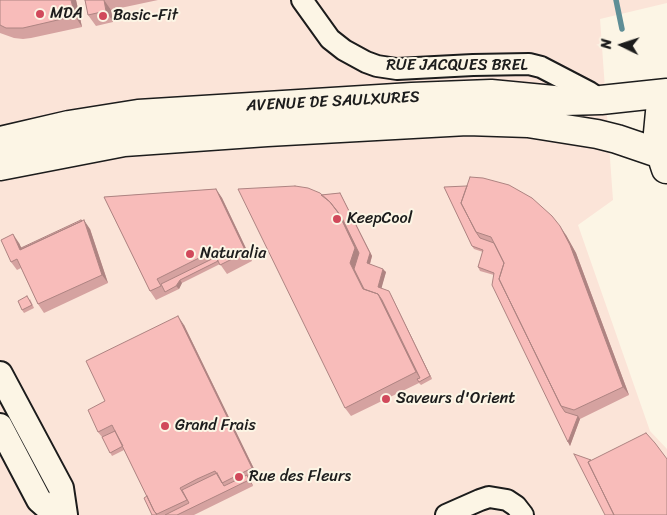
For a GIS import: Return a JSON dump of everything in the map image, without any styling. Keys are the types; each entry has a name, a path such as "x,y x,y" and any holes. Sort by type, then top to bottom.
{"main road":[{"name":"AVENUE DE SAULXURES","path":"0,141 69,125 138,114 412,97 491,94 564,101 601,100 667,93"},
{"path":"664,162 658,126 660,112 667,93"},
{"name":"AVENUE DE SAULXURES","path":"0,166 124,142 467,121 528,123 598,134 617,139 664,162"}],"street":[{"name":"RUE JACQUES BREL","path":"302,0 330,39 344,50 377,66 397,69 529,64 549,71 601,100"},
{"path":"0,374 61,488 65,515"},
{"path":"0,426 39,500 56,515"},
{"path":"446,515 489,497 507,500 516,506 523,515"}],"shaded area":[{"path":"0,0 667,0 667,3 600,19 613,200 578,225 650,431 667,449 667,515 0,515"}],"building":[{"name":"MDA","path":"0,0 71,0 75,16 23,28 6,28 0,25"},
{"path":"85,0 104,0 106,11 88,15"},
{"path":"470,177 483,178 509,185 532,198 560,226 570,245 623,387 574,410 561,406 499,279 504,263 491,237 476,232 461,203"},
{"path":"295,186 308,188 320,193 338,212 355,248 350,263 363,289 378,294 416,372 345,408 238,189"},
{"path":"467,186 461,203 480,238 494,243 504,263 499,279 561,406 565,412 578,416 568,442 492,285 494,273 478,267 483,250 472,246 444,187"},
{"path":"216,189 246,252 220,265 213,251 157,279 161,286 150,291 104,197"},
{"path":"340,193 370,253 367,263 383,269 378,287 389,291 430,376 419,382 417,379 420,378 382,300 378,294 364,289 354,269 359,253 342,218 330,202 321,195"},
{"path":"84,220 102,275 38,304 17,259 11,262 1,240 13,234 20,250"},
{"path":"82,221 21,249 21,248"},
{"path":"216,257 218,261 180,280 176,286 165,292 161,284"},
{"path":"27,296 32,305 22,310 18,301"},
{"name":"Grand Frais","path":"178,316 252,468 222,483 215,471 197,479 180,488 187,500 157,514 112,425 98,432 88,410 105,401 86,361"},
{"path":"115,431 123,446 110,453 102,437"},
{"path":"646,433 667,459 667,515 614,515 588,462"},
{"path":"574,454 591,460 588,462 614,515 605,515"},
{"path":"217,473 224,486 247,475 249,480 177,515 165,515 189,503 182,490"},
{"path":"147,496 157,515 152,515 144,498"}],"waterway":[{"path":"616,0 622,29"}],"place":[{"name":"MDA","path":"40,14"},
{"name":"Basic-Fit","path":"103,16"},
{"name":"KeepCool","path":"337,219"},
{"name":"Naturalia","path":"190,254"},
{"name":"Saveurs d'Orient","path":"386,399"},
{"name":"Grand Frais","path":"165,426"},
{"name":"Rue des Fleurs","path":"239,477"}]}
